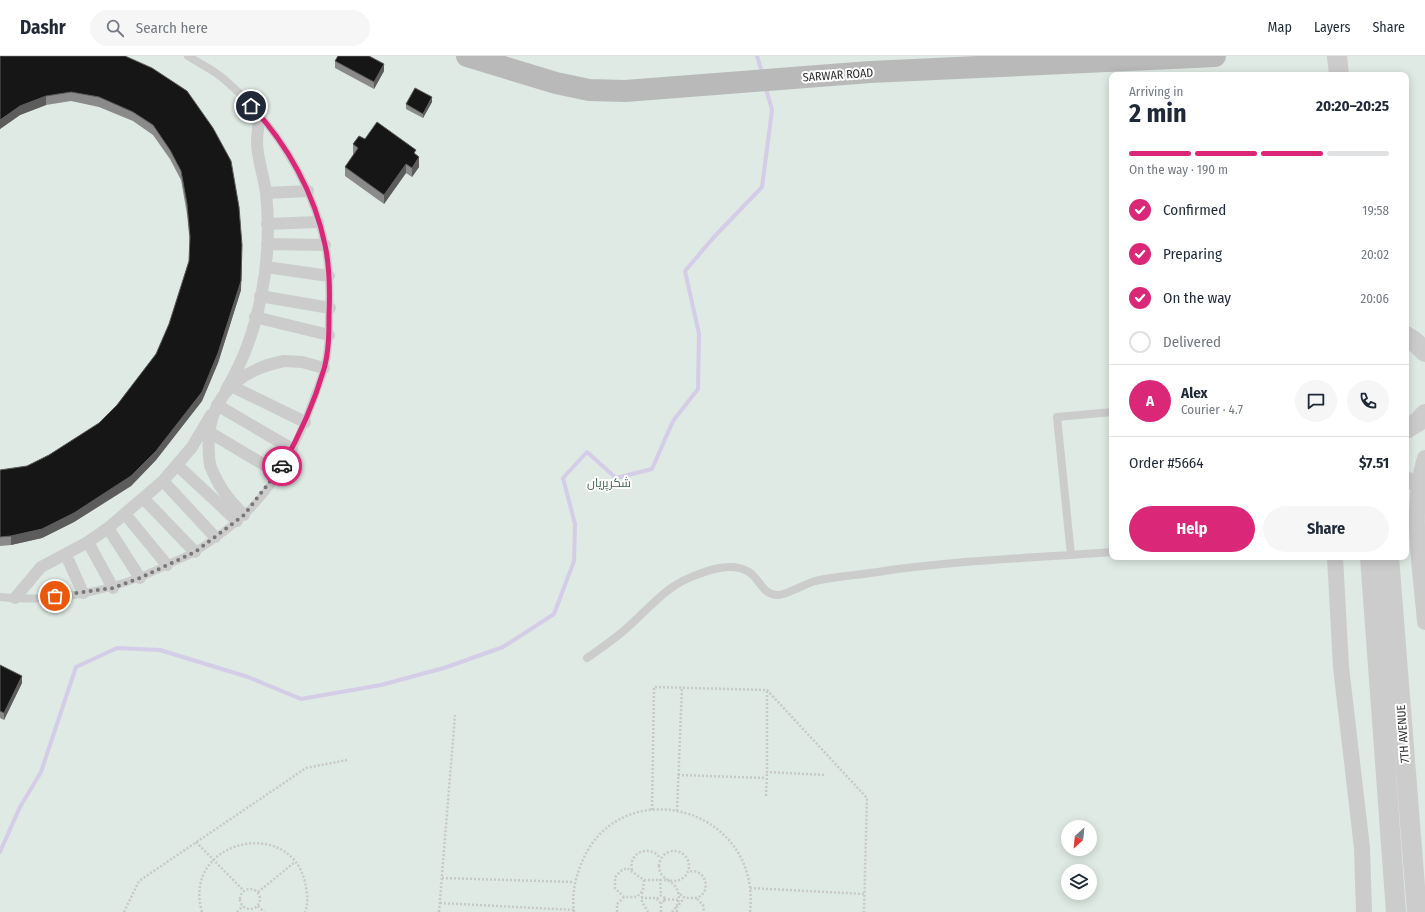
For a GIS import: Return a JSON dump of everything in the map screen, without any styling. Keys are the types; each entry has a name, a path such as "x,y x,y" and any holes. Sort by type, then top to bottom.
{"main road":[{"name":"SARWAR ROAD","path":"467,56 556,83 589,90 625,91 870,72 1215,56"}],"street":[{"path":"1337,56 1339,72"},
{"path":"15,598 41,567 66,555 108,528 163,481 177,466 204,429 229,385 245,348 255,317 266,268 266,194 257,143 259,115"},
{"path":"266,194 308,191"},
{"path":"267,224 318,222"},
{"path":"267,244 325,245"},
{"path":"266,268 329,276"},
{"path":"260,296 330,308"},
{"path":"255,317 329,335"},
{"path":"1409,338 1425,352"},
{"path":"241,518 216,482 210,465 207,447 208,429 214,411 223,396 235,382 250,372 266,365 284,361 302,362 324,368"},
{"path":"229,385 305,422"},
{"path":"217,405 292,450"},
{"path":"1409,427 1419,421 1425,414"},
{"path":"204,429 278,473"},
{"path":"1425,458 1412,482 1416,510 1425,622"},
{"path":"177,466 241,518"},
{"path":"163,481 215,537"},
{"path":"143,498 195,552"},
{"path":"125,514 167,565"},
{"path":"108,528 140,578"},
{"path":"88,542 113,588"},
{"path":"66,555 83,593"},
{"path":"1335,560 1341,667 1362,848 1364,912"},
{"name":"7TH AVENUE","path":"1370,560 1396,912"},
{"name":"7TH AVENUE","path":"1389,560 1417,912"}],"lane":[{"path":"0,597 15,598 83,593 113,588 140,578 195,552 241,518 278,473 292,450 305,422 324,368 329,335 329,276 325,245 308,191 278,138 259,115 224,79 188,56"},
{"path":"1071,555 1056,417 1109,412"},
{"path":"587,658 611,642 629,627 663,592 676,583 711,570 729,567 741,568 750,573 762,588 770,594 779,595 816,581 918,566 1109,552"}],"path":[{"path":"652,810 654,687 767,690 867,798 864,912"},
{"path":"677,811 682,687"},
{"path":"766,796 767,690"},
{"path":"439,912 455,715"},
{"path":"124,912 139,881 196,842 306,768 347,760"},
{"path":"766,772 826,775"},
{"path":"678,775 766,778"},
{"path":"440,903 574,911 574,882 585,853 604,830 631,814 661,809 692,814 718,829 739,852 750,880 750,912"},
{"path":"196,842 244,891"},
{"path":"202,912 200,904 200,888 204,873 213,860 228,849 245,843 264,843 281,850 295,862 304,876 307,892 305,912"},
{"path":"632,871 632,861 634,856 643,850 653,852 660,858 660,873 654,880 645,886 637,897 624,897 615,888 615,877 626,868 644,880 654,880 660,879 678,881 688,872 697,872 705,878 706,883 704,893 697,899"},
{"path":"660,858 668,852 678,852 686,857 688,862 688,872"},
{"path":"258,892 295,862"},
{"path":"660,873 674,885 684,898 697,899 703,905 704,912"},
{"path":"442,878 574,882"},
{"path":"660,879 661,895 664,899"},
{"path":"643,912 644,906 641,898 644,880"},
{"path":"677,912 679,900 678,881"},
{"path":"750,888 865,894"},
{"path":"253,889 258,892 260,898 258,906 249,909 243,906 240,898 244,891 253,889"},
{"path":"641,898 657,898 661,895"},
{"path":"617,912 617,904 624,897"},
{"path":"637,897 648,912"},
{"path":"657,898 661,902 661,912"},
{"path":"672,912 684,898"},
{"path":"661,902 664,899 679,900"},
{"path":"237,912 243,906"},
{"path":"258,906 264,912"},
{"path":"503,907 503,912"}],"green space":[{"name":"شکرپریاں","path":"0,56 1425,56 1425,912 0,912"}],"building":[{"path":"0,56 125,56 152,68 187,91 213,128 231,161 239,207 242,245 241,281 218,353 202,392 156,451 131,476 74,513 42,529 0,537 0,470 27,466 49,455 99,423 117,405 156,354 169,324 189,261 190,237 187,204 181,171 170,150 153,125 133,112 99,97 71,92 46,96 20,106 0,120"},
{"path":"338,56 369,56 384,64 374,82 335,61"},
{"path":"415,88 432,97 423,114 406,104"},
{"path":"377,122 416,150 414,153 419,157 412,168 406,164 384,195 345,167 358,148 353,144 359,136 365,139"},
{"path":"0,665 22,676 4,713 0,711"}],"waterway":[{"path":"757,56 761,69"},
{"path":"0,852 20,807 41,772 76,667 117,648 160,650 248,677 301,699 381,685 444,668 503,647 554,614 574,561 575,524 563,478 587,452 616,478 652,469 673,421 698,389 699,334 685,271 714,237 762,187 772,110 767,92"}],"way so far":[{"path":"55,596 113,588 140,578 195,552 244,515 260,497 282,466"}],"route":[{"path":"251,106 278,138 308,191 325,245 329,276 329,335 324,368 305,422 292,450 282,466"}]}
